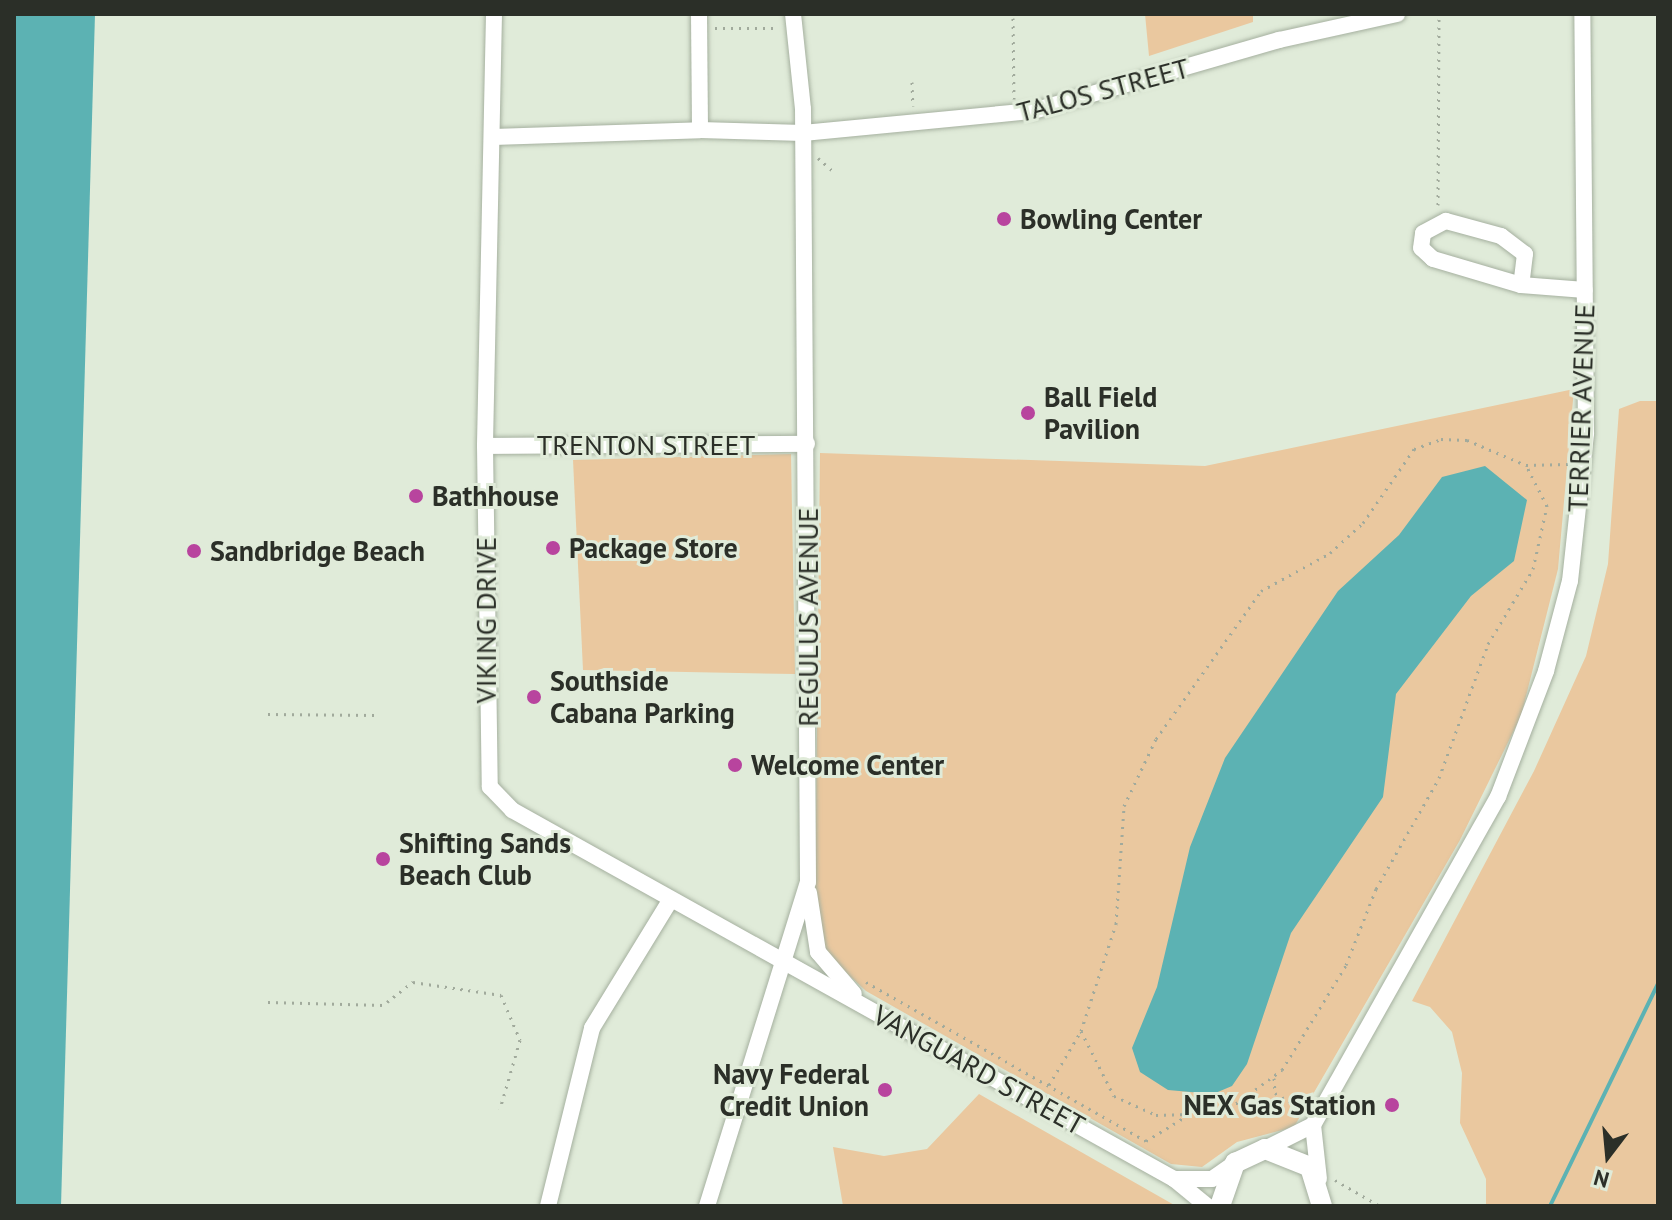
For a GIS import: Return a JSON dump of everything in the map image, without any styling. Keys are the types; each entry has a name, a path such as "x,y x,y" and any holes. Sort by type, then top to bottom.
{"main road":[{"path":"1220,1206 1235,1163 1265,1149 1297,1156 1323,1177 1322,1206"}],"street":[{"name":"VIKING DRIVE","path":"494,14 485,446 490,787 512,810 782,963"},
{"path":"699,14 700,130"},
{"name":"TALOS STREET","path":"493,137 700,130 803,133 1033,111 1293,36 1397,14"},
{"name":"TERRIER AVENUE","path":"1311,1118 1498,797 1531,723 1580,515 1585,290 1582,14"},
{"name":"REGULUS AVENUE","path":"707,1206 808,882 803,133 790,21"},
{"path":"1521,285 1525,254 1518,244 1446,221 1423,233 1421,248 1433,259 1521,285 1585,290"},
{"name":"TRENTON STREET","path":"485,446 807,444"},
{"path":"808,882 818,952 867,1007"},
{"path":"548,1206 592,1028 671,899"},
{"name":"VANGUARD STREET","path":"782,963 867,1007 1174,1179 1207,1206"},
{"path":"1265,1149 1311,1118 1323,1177"},
{"path":"1174,1179 1212,1179 1235,1163"}],"path":[{"path":"711,14 711,41"},
{"path":"1010,104 1016,92 1013,18"},
{"path":"1438,205 1439,19"},
{"path":"711,28 790,21"},
{"path":"912,82 913,115"},
{"path":"812,152 832,170"},
{"path":"1049,1085 1081,1031 1116,924 1119,827 1136,777 1229,629 1270,582 1304,569 1330,553 1363,523 1414,449 1441,439 1467,440 1526,465 1537,475 1547,506 1533,569 1488,644 1439,778 1376,889 1346,965 1274,1078 1262,1090 1223,1113 1185,1117 1156,1115 1114,1096 1081,1031"},
{"path":"1526,465 1568,464"},
{"path":"265,547 377,548"},
{"path":"268,714 375,715"},
{"path":"853,975 1146,1141 1185,1117"},
{"path":"268,1002 385,1004 413,982 501,995 520,1040 500,1109"},
{"path":"1274,1078 1275,1093"},
{"path":"1262,1090 1275,1093 1311,1118"},
{"path":"1323,1177 1380,1206"}],"shaded area":[{"path":"1145,14 1253,14 1253,22 1149,56"},
{"path":"1574,389 1558,569 1521,716 1460,840 1294,1127 1237,1142 1202,1167 1171,1164 866,991 825,953 815,911 820,453 1205,466"},
{"path":"1640,401 1658,401 1658,1206 1486,1206 1486,1179 1460,1123 1462,1073 1452,1032 1430,1007 1412,1001 1534,771 1586,656 1608,564 1619,409"},
{"path":"791,454 795,674 583,670 573,460"},
{"path":"979,1094 1176,1206 843,1206 833,1147 884,1156 927,1149"}],"water":[{"path":"14,14 95,14 61,1206 14,1206"},
{"path":"1485,466 1527,500 1514,561 1471,596 1396,694 1383,797 1291,933 1247,1064 1232,1086 1213,1094 1168,1090 1140,1072 1132,1048 1157,987 1190,847 1225,758 1338,591 1399,535 1442,477"}],"waterway":[{"path":"1550,1206 1658,984"}],"place":[{"name":"Bowling Center","path":"1004,219"},
{"name":"Ball Field Pavilion","path":"1028,413"},
{"name":"Bathhouse","path":"416,496"},
{"name":"Package Store","path":"553,548"},
{"name":"Sandbridge Beach","path":"194,551"},
{"name":"Southside Cabana Parking","path":"534,697"},
{"name":"Welcome Center","path":"735,765"},
{"name":"Shifting Sands Beach Club","path":"383,859"},
{"name":"Navy Federal Credit Union","path":"885,1090"},
{"name":"NEX Gas Station","path":"1392,1105"}]}
